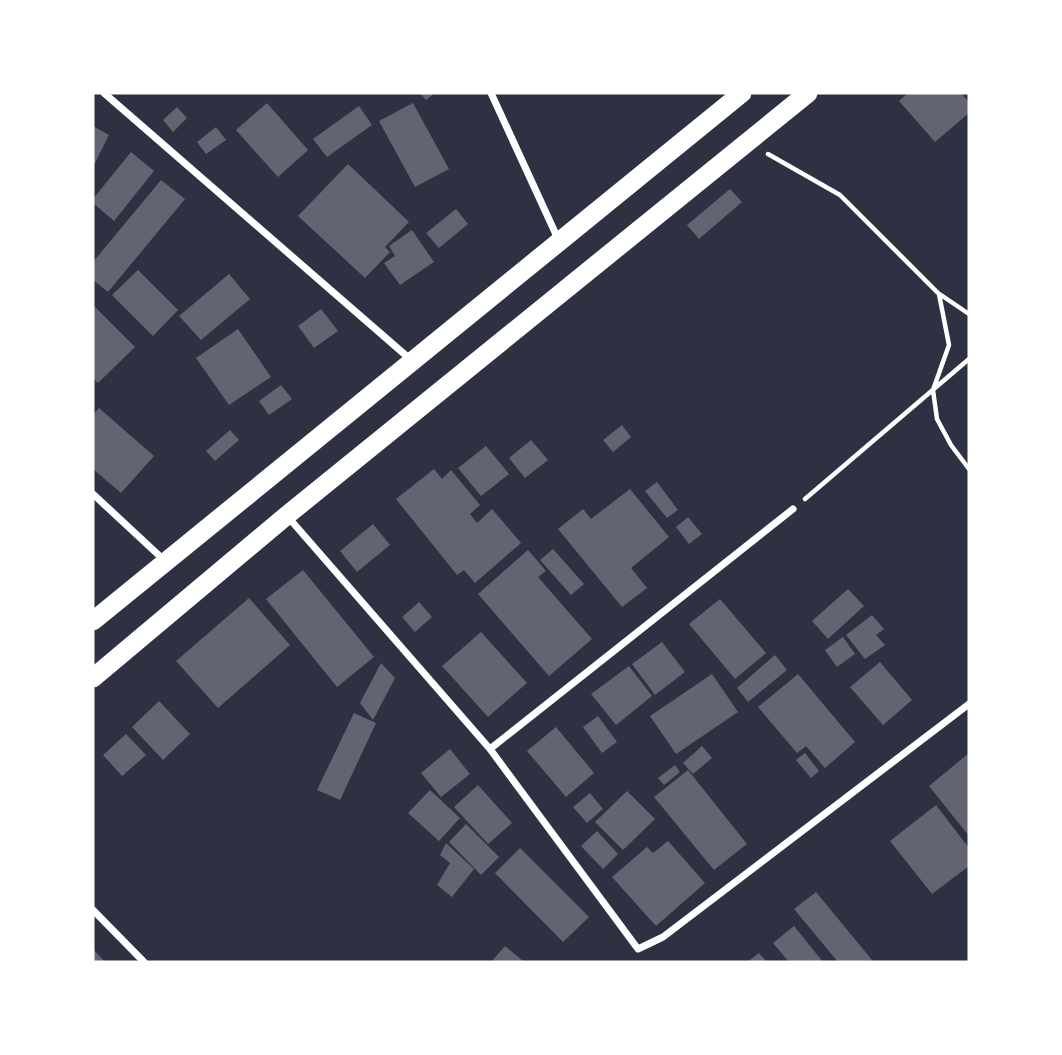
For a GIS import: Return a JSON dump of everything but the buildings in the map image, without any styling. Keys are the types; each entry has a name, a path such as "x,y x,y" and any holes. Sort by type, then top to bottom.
{"highway":[{"path":"93,621 742,93"},
{"path":"93,678 286,516 808,93"}],"street":[{"path":"104,93 413,362"},
{"path":"491,93 559,241"},
{"path":"93,494 165,561"},
{"path":"490,749 793,509"},
{"path":"286,516 490,749 638,949 663,937 969,704"},
{"path":"93,910 144,962"}],"path":[{"path":"746,142 840,195 939,293 969,314"},
{"path":"939,293 948,345 933,390 937,419 951,445 969,469"},
{"path":"793,509 969,359"}]}
